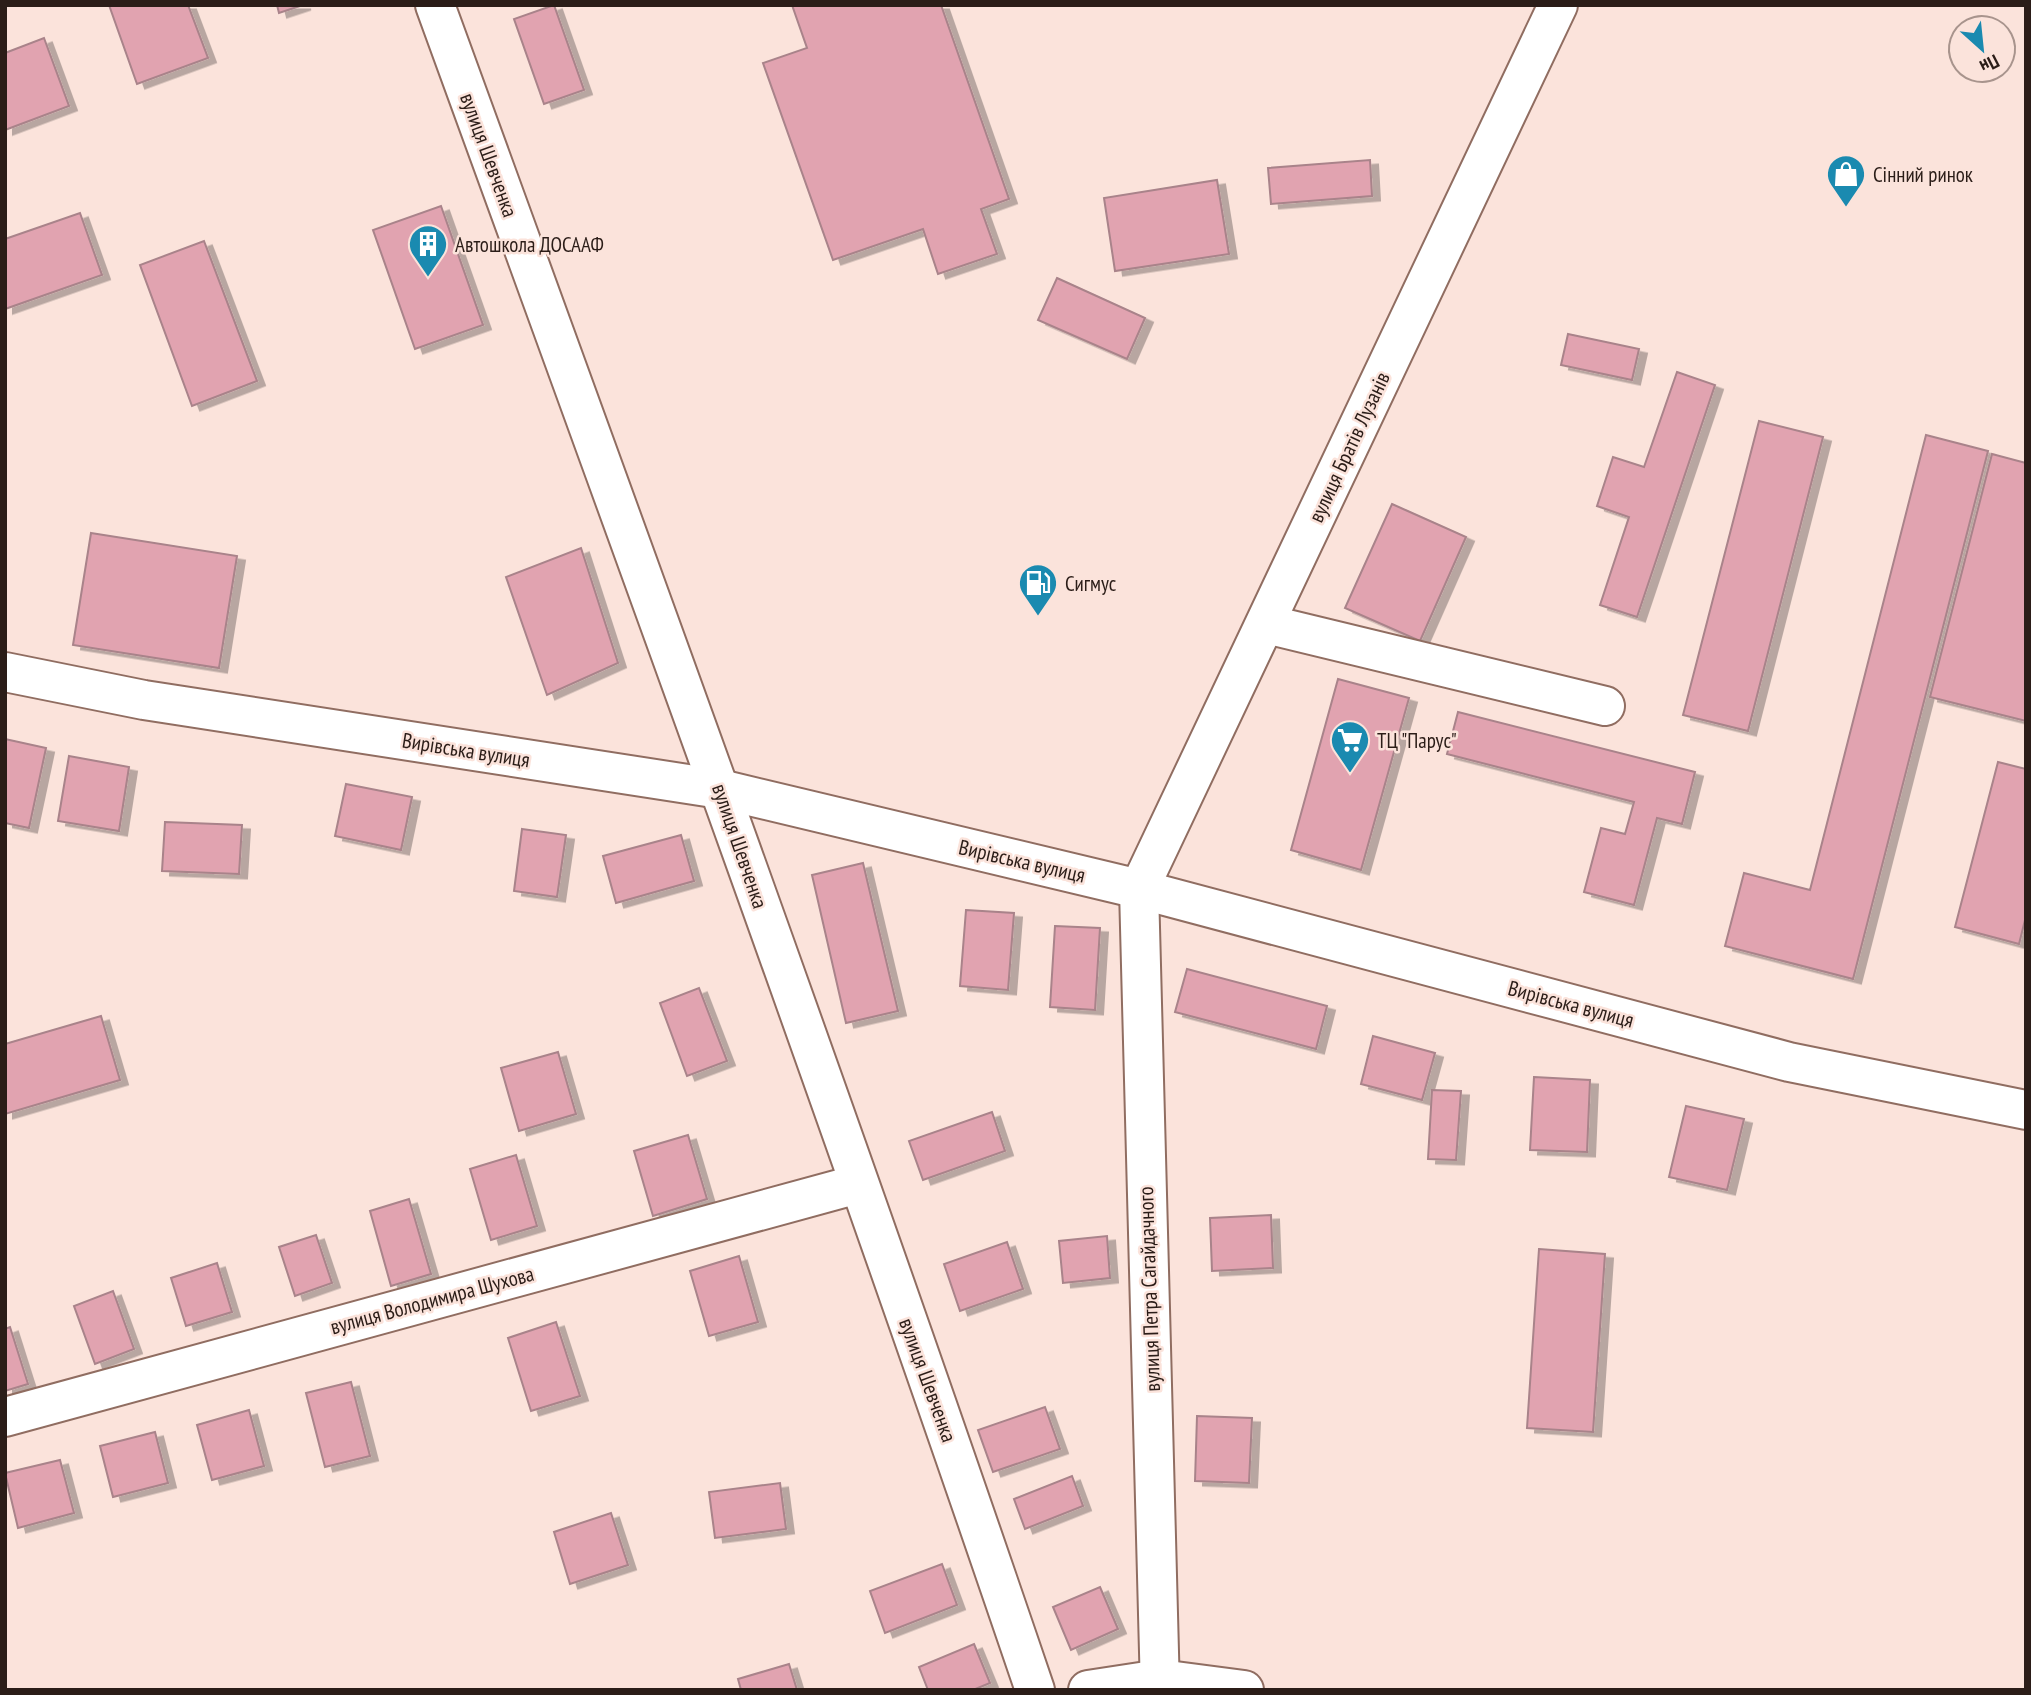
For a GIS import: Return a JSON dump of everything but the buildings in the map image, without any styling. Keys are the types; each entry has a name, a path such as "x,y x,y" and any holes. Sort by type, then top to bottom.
{"street":[{"name":"вулиця Шевченка","path":"435,5 720,789 960,1469 1035,1690"},
{"name":"вулиця Братів Лузанів","path":"1139,889 1558,5"},
{"path":"1266,624 1605,705"},
{"name":"Вирівська вулиця","path":"5,672 144,700 720,789 1139,889 1788,1062 2026,1111"},
{"name":"вулиця Петра Сагайдачного","path":"1139,889 1160,1684"},
{"name":"вулиця Володимира Шухова","path":"5,1417 858,1184"},
{"path":"1088,1690 1160,1684 1244,1690"}],"place":[{"name":"Сінний ринок","path":"1846,208"},
{"name":"Автошкола ДОСААФ","path":"428,278"},
{"name":"Сигмус","path":"1038,617"},
{"name":"ТЦ \"Парус\"","path":"1350,774"}]}
